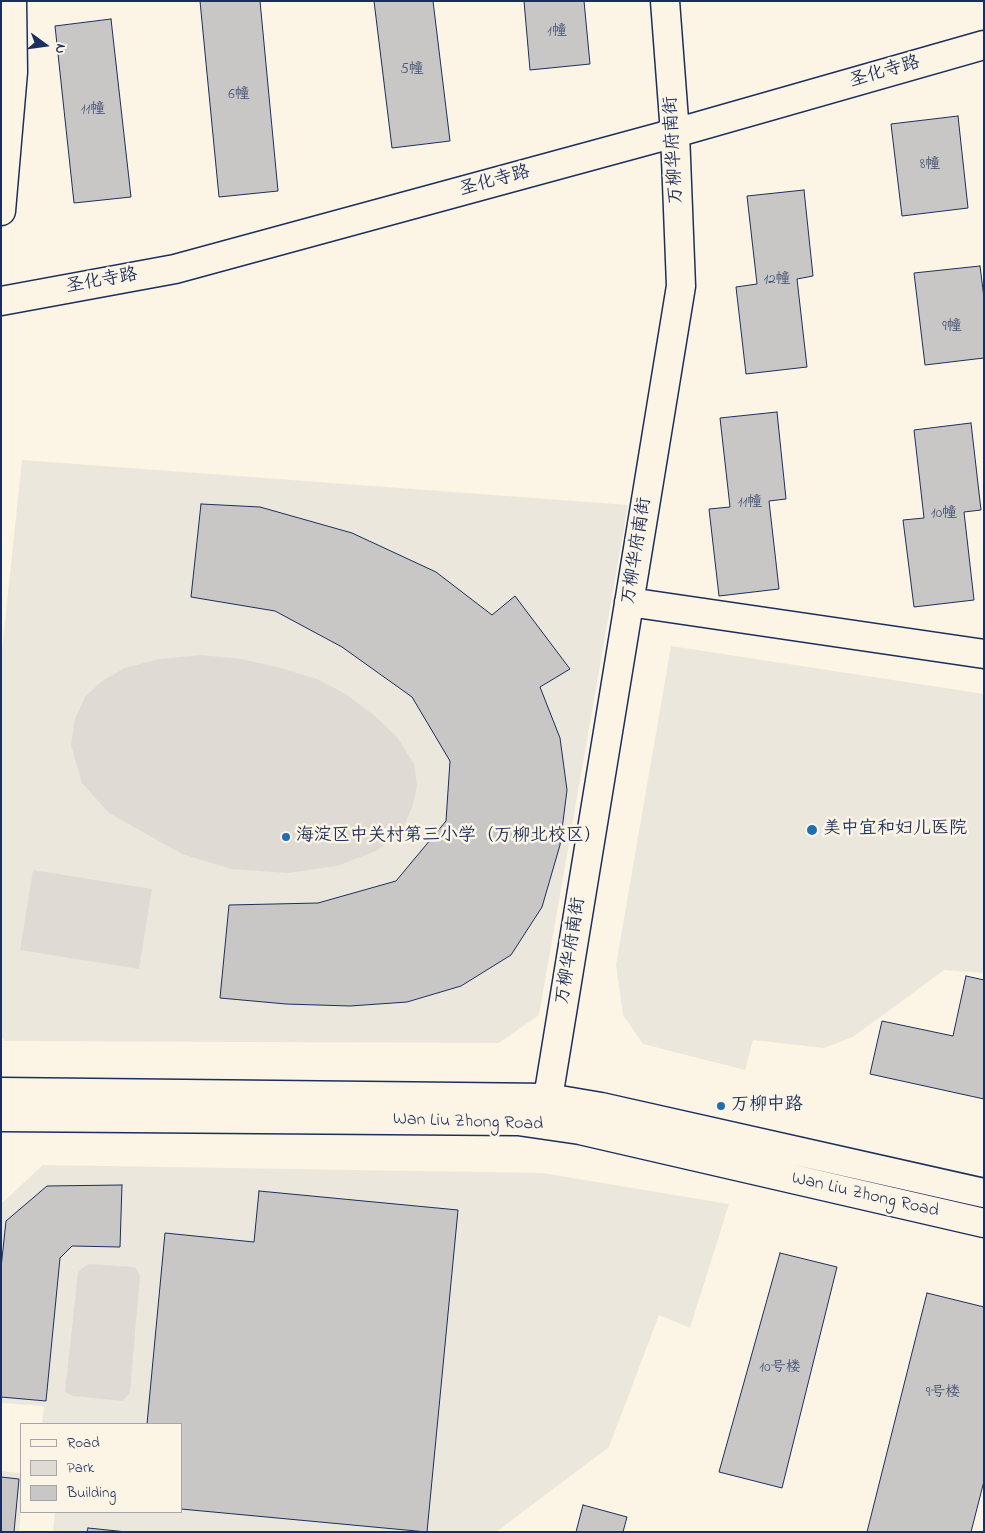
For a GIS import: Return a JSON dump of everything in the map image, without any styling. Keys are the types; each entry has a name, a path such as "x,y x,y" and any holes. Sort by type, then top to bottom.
{"street":[{"path":"1,212 13,72 12,1"},
{"name":"万柳华府南街","path":"548,1098 681,286 676,133 665,1"},
{"name":"圣化寺路","path":"1,301 175,269 676,133 984,45"},
{"path":"629,602 984,654"},
{"name":"Wan Liu Zhong Road","path":"1,1092 548,1098 601,1107 984,1192"},
{"name":"Wan Liu Zhong Road","path":"1,1117 518,1121 580,1130 984,1224"}],"shaded area":[{"name":"海淀区中关村第三小学（万柳北校区）","path":"22,460 628,505 539,1015 499,1043 5,1041 1,1037 1,659"},
{"name":"美中宜和妇儿医院","path":"671,646 984,694 984,973 944,970 853,1037 824,1048 753,1040 745,1070 643,1044 623,1015 616,965"},
{"path":"43,1165 543,1173 729,1204 690,1328 659,1315 609,1447 496,1532 53,1532 55,1513 182,1513 182,1423 42,1423 44,1406 1,1403 1,1204"},
{"path":"1,1471 20,1473 19,1532 1,1532"}],"green space":[{"path":"201,655 241,659 317,679 344,693 375,716 397,737 414,764 417,785 413,805 401,833 376,851 337,866 288,873 231,869 182,854 109,813 82,783 71,745 75,719 85,697 102,681 125,668 159,659"},
{"path":"33,870 152,889 139,969 20,950"},
{"path":"88,1264 135,1267 140,1275 130,1392 123,1401 73,1396 65,1392 78,1272"}],"building":[{"path":"200,1 260,1 278,191 219,197"},
{"path":"374,1 433,1 450,141 392,148"},
{"path":"524,1 584,1 590,64 530,70"},
{"path":"111,19 131,197 74,203 55,26"},
{"path":"958,116 968,208 902,216 891,124"},
{"path":"804,190 813,276 797,279 807,367 746,374 736,287 757,284 747,196"},
{"path":"980,266 984,298 984,358 925,365 914,273"},
{"path":"777,412 786,499 769,501 779,589 719,596 709,509 730,507 720,418"},
{"path":"971,423 981,510 964,512 974,600 914,607 903,520 924,518 914,430"},
{"path":"201,504 260,507 352,533 436,572 492,615 515,596 570,669 540,687 560,738 567,790 560,845 542,907 511,955 461,986 407,1002 350,1006 286,1004 220,998 229,905 318,903 396,881 446,821 450,761 412,697 342,647 275,611 191,597"},
{"path":"966,976 984,980 984,1099 870,1074 882,1021 953,1036"},
{"path":"122,1185 120,1247 72,1246 60,1258 46,1401 1,1397 1,1268 6,1221 47,1186"},
{"path":"259,1191 458,1210 427,1532 182,1509 182,1423 147,1423 165,1233 254,1242"},
{"path":"780,1253 837,1267 782,1488 719,1472"},
{"path":"927,1293 984,1307 984,1481 971,1532 867,1532"},
{"path":"1,1477 19,1479 14,1532 1,1532"},
{"path":"583,1505 627,1517 623,1532 576,1532"},
{"path":"88,1528 127,1532 87,1532"}],"place":[{"name":"美中宜和妇儿医院","path":"812,830"},
{"name":"海淀区中关村第三小学（万柳北校区）","path":"286,837"},
{"name":"万柳中路","path":"721,1106"}]}
